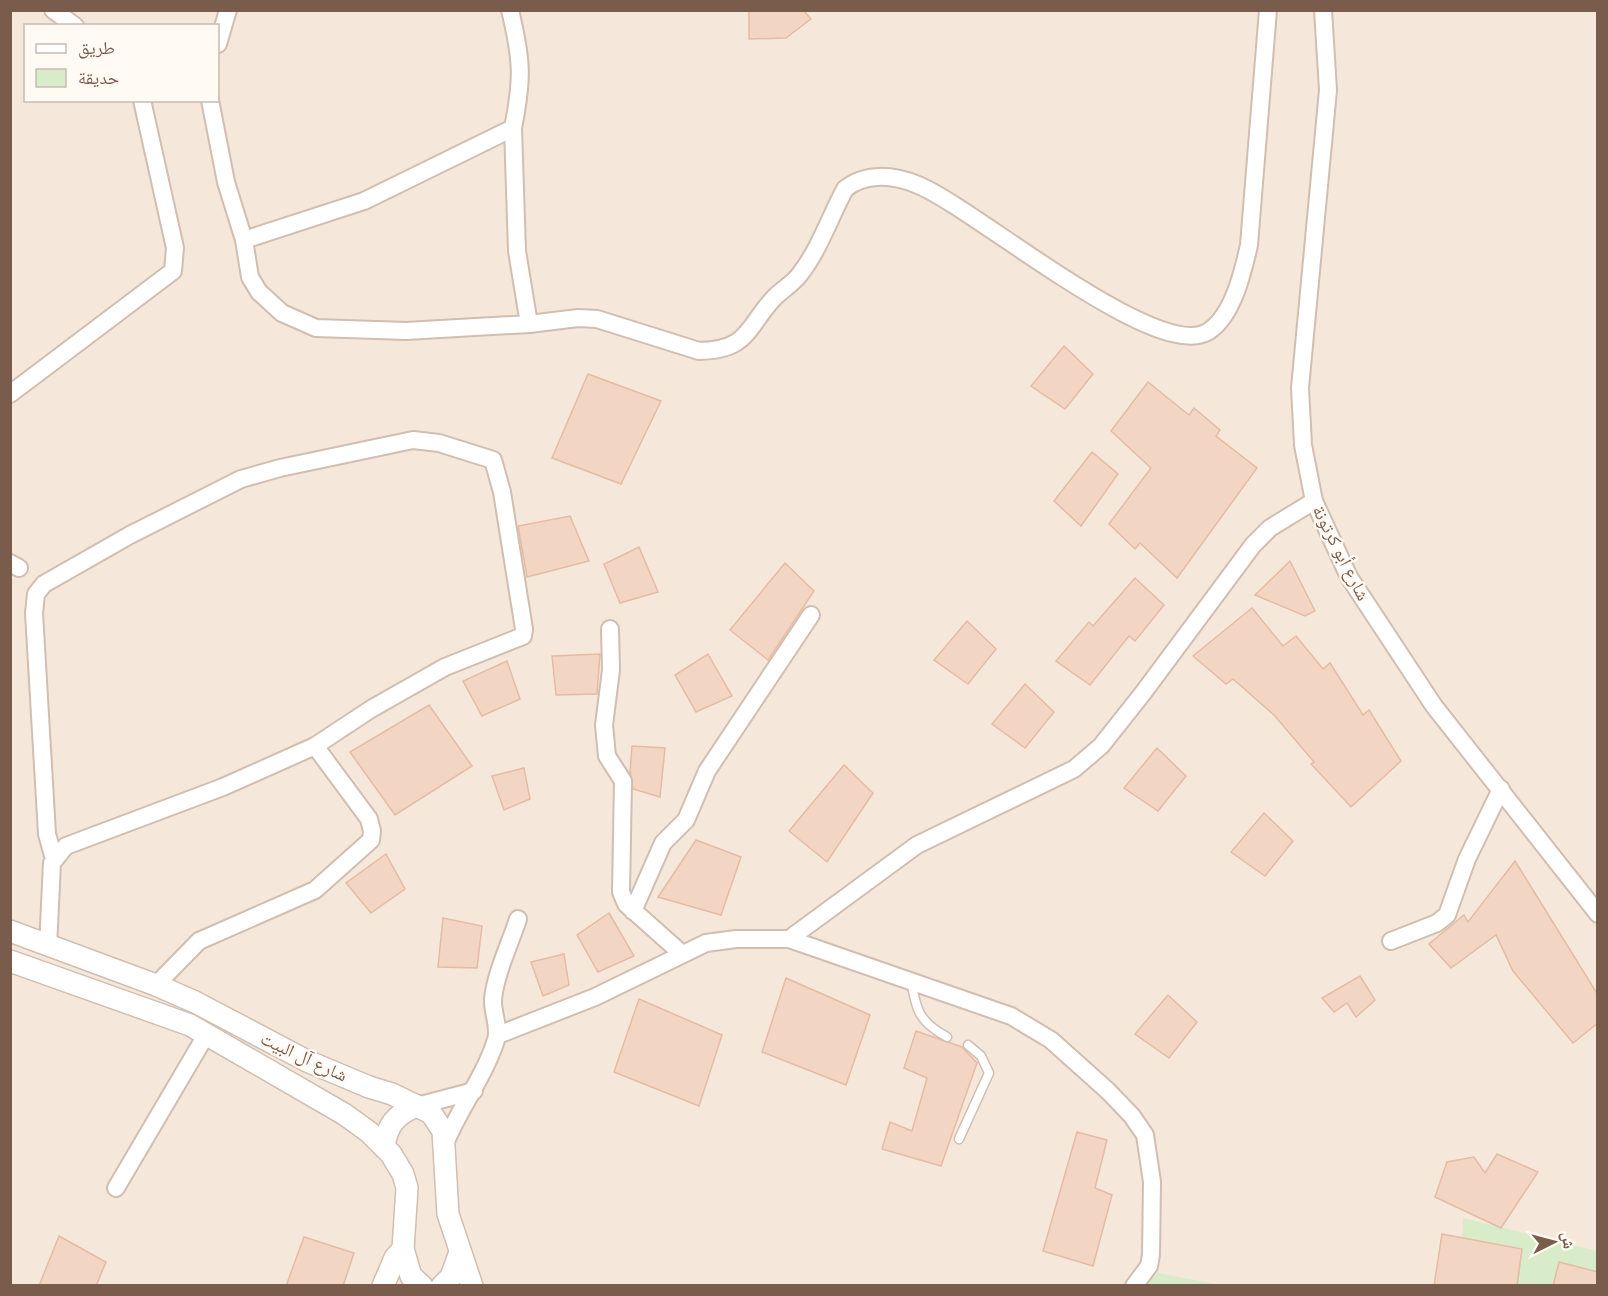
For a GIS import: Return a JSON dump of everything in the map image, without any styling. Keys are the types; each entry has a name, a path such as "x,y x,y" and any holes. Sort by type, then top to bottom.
{"street":[{"path":"53,10 72,24"},
{"path":"219,41 228,10"},
{"path":"510,10 519,46 522,81 513,128 517,251 529,324"},
{"path":"210,102 226,182 244,240 250,277 259,292 282,313 316,328 406,331 529,324 578,318 597,320 699,351 711,351 736,343 753,328 773,299 799,276 845,189 852,183 873,177 894,178 918,185 952,204 1096,298 1140,321 1183,336 1208,332 1218,323 1228,307 1245,265 1249,246 1268,10"},
{"name":"شارع أبو كرتونة","path":"1323,10 1328,90 1300,388 1303,445 1314,501 1349,577 1434,706 1598,914"},
{"path":"10,394 173,271 175,248 142,102"},
{"path":"244,240 364,201 513,128"},
{"path":"48,947 54,859 47,834 34,613 36,594 44,584 130,535 252,475 401,441 439,442 493,460 502,492 524,635 445,667 370,709 315,746 223,787 74,842 54,859"},
{"path":"789,939 907,851 1084,761 1101,746 1143,693 1253,545 1270,528 1314,501"},
{"path":"633,910 663,843 686,820 707,771 811,615"},
{"path":"610,629 611,670 604,725 608,756 623,781 621,892 623,900 681,953"},
{"path":"156,985 186,951 199,941 315,890 371,840 372,831 369,819 315,746"},
{"path":"1391,941 1437,923 1447,915 1467,859 1501,789"},
{"path":"445,1144 457,1116 474,1091 498,1035 493,1011 495,990 518,919"},
{"name":"شارع آل البيت","path":"10,931 48,947 156,985 195,1002 307,1061 431,1113 438,1121 445,1144 448,1214 472,1286"},
{"path":"498,1035 595,997 681,953 718,940 789,939 1011,1016 1038,1031 1108,1091 1145,1135 1150,1161 1151,1255 1149,1266 1134,1286"},
{"name":"شارع آل البيت","path":"10,961 168,1017 206,1035 344,1114 369,1132 384,1147 403,1174 407,1188 403,1249 411,1276 422,1286"},
{"path":"116,1188 206,1035"},
{"path":"384,1147 386,1133 393,1120 404,1111 474,1091"},
{"path":"383,1286 392,1264 403,1249"},
{"path":"442,1286 452,1277 460,1252"}],"lane":[{"path":"911,980 916,1010 932,1029 947,1037"},
{"path":"959,1138 989,1073 981,1056 968,1045"}],"shaded area":[{"path":"10,11 1597,11 1598,1249 1577,1285 11,1285"}],"green space":[{"path":"1463,1218 1597,1251 1597,1285 1460,1286"},
{"path":"1158,1273 1221,1285 1144,1286"}],"building":[{"path":"749,10 803,10 811,19 786,38 749,39"},
{"path":"1064,346 1093,374 1065,409 1031,386"},
{"path":"588,374 661,401 621,484 552,458"},
{"path":"1148,382 1189,415 1194,408 1220,430 1216,436 1257,468 1177,578 1140,543 1135,549 1109,524 1151,468 1111,431"},
{"path":"1092,452 1118,474 1081,526 1054,501"},
{"path":"570,516 589,561 527,577 518,526"},
{"path":"639,547 658,592 620,603 604,564"},
{"path":"1290,561 1315,611 1305,616 1255,595"},
{"path":"785,563 814,591 768,660 730,630"},
{"path":"1135,578 1164,605 1135,641 1129,636 1090,685 1056,661 1089,622 1093,626"},
{"path":"1252,608 1283,646 1296,636 1323,669 1330,663 1363,715 1369,710 1401,761 1351,807 1311,764 1314,762 1274,715 1233,679 1226,684 1193,656"},
{"path":"967,621 996,649 968,684 934,660"},
{"path":"600,654 597,694 556,695 552,656"},
{"path":"708,654 732,696 696,712 675,675"},
{"path":"507,661 520,699 482,716 463,681"},
{"path":"1025,684 1054,712 1025,748 992,724"},
{"path":"429,705 472,766 395,815 350,752"},
{"path":"632,746 665,748 660,797 633,789 630,772"},
{"path":"1157,748 1186,776 1158,811 1124,788"},
{"path":"844,765 873,793 827,862 789,831"},
{"path":"524,768 530,799 504,810 492,776"},
{"path":"1264,813 1293,841 1265,876 1231,852"},
{"path":"696,840 741,857 721,915 658,897"},
{"path":"386,854 405,889 371,913 346,883"},
{"path":"1515,861 1598,995 1598,1023 1573,1043 1513,971 1496,935 1451,968 1429,944 1464,915 1468,922"},
{"path":"609,913 634,956 598,972 577,935"},
{"path":"443,918 482,926 477,968 438,967"},
{"path":"564,954 569,985 543,996 531,962"},
{"path":"1360,976 1375,1000 1356,1017 1347,1003 1334,1012 1322,998"},
{"path":"786,978 870,1015 846,1085 762,1052"},
{"path":"1168,995 1197,1022 1169,1058 1135,1034"},
{"path":"639,999 722,1035 699,1106 614,1072"},
{"path":"916,1031 962,1047 977,1063 941,1166 882,1149 890,1122 912,1131 927,1078 904,1068"},
{"path":"1077,1132 1107,1140 1095,1188 1112,1195 1093,1266 1043,1251"},
{"path":"1497,1154 1538,1172 1501,1228 1435,1197 1447,1162 1474,1157 1485,1173"},
{"path":"1442,1234 1522,1249 1517,1286 1434,1286"},
{"path":"59,1236 106,1262 96,1286 39,1286"},
{"path":"304,1237 354,1253 343,1286 286,1286"},
{"path":"1559,1262 1598,1272 1598,1286 1553,1286"}]}
